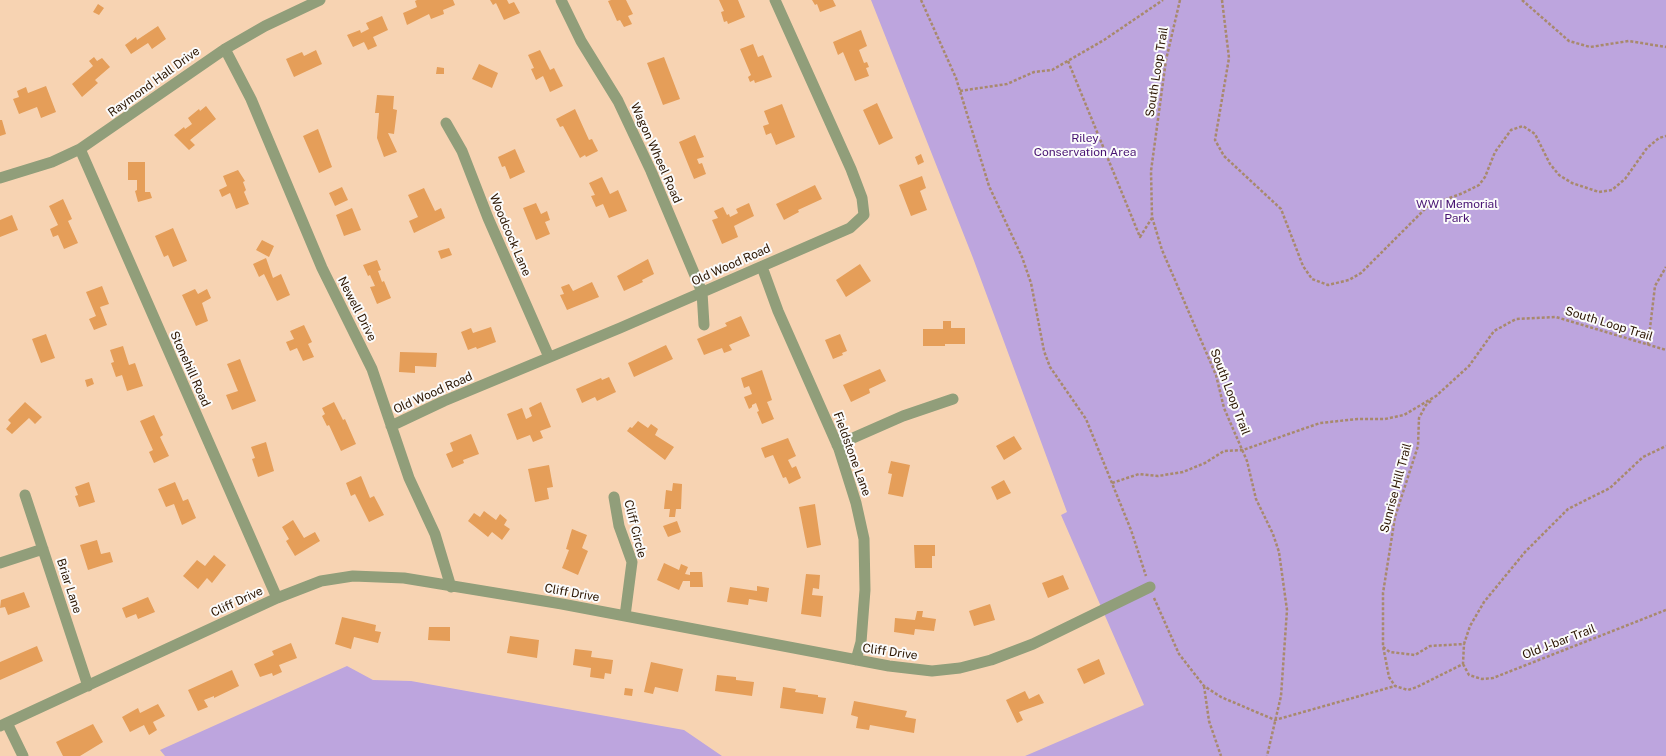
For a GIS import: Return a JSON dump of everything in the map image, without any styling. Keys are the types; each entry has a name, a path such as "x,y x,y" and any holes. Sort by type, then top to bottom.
{"street":[{"name":"Raymond Hall Drive","path":"0,178 52,162 80,150 225,49 265,26 320,0"},
{"name":"Wagon Wheel Road","path":"561,0 581,41 618,101 651,171 702,292 704,325"},
{"name":"Old Wood Road","path":"391,426 444,400 762,267 850,228 864,215 862,198 851,169 775,0"},
{"name":"Newell Drive","path":"225,49 251,99 322,268 372,369 409,478 435,534 451,587"},
{"name":"Woodcock Lane","path":"446,123 462,151 488,218 549,357"},
{"name":"Stonehill Road","path":"80,150 277,598"},
{"name":"Fieldstone Lane","path":"762,267 778,311 837,445 856,503 864,539 865,590 861,642 856,660"},
{"path":"837,445 903,416 953,399"},
{"name":"Briar Lane","path":"25,495 88,686"},
{"name":"Cliff Circle","path":"614,497 619,526 632,562 624,616"},
{"path":"0,564 43,549"},
{"name":"Cliff Drive","path":"3,725 277,598 321,581 353,576 404,578 451,587 562,604 889,666 932,671 960,668 991,660 1033,644 1150,587"},
{"path":"3,725 23,756"}],"path":[{"path":"921,0 960,91 989,186 1022,257 1031,283 1044,351 1050,367 1086,419 1132,530 1155,603 1179,654 1204,686 1221,697 1275,720 1395,686 1408,690 1463,664 1464,644 1470,626 1484,602 1525,552 1568,509 1610,488 1643,457 1666,446"},
{"path":"960,91 1007,84 1034,72 1052,70 1104,40 1163,0"},
{"name":"South Loop Trail","path":"1180,0 1166,60 1152,163 1152,217 1162,250 1216,376 1224,408 1243,450 1320,423 1404,415 1436,396 1469,366 1494,332 1516,319 1556,317 1666,350"},
{"path":"1222,0 1229,58 1215,140 1224,156 1281,210 1303,266 1312,279 1328,285 1349,280 1361,273 1428,206 1463,194 1479,185 1485,177 1494,152 1510,130 1523,126 1534,134 1550,164 1559,176 1572,183 1599,192 1612,190 1625,179 1647,148 1659,138 1666,136"},
{"path":"1522,0 1532,7 1569,41 1590,48 1629,41 1666,47"},
{"path":"1068,61 1140,237 1152,217"},
{"path":"1648,345 1655,286 1666,267"},
{"name":"Sunrise Hill Trail","path":"1395,686 1389,677 1383,646 1383,593 1395,517 1418,446 1419,418 1426,405 1436,396"},
{"path":"1112,483 1138,474 1158,476 1183,472 1205,463 1224,451 1243,450 1248,461 1256,499 1273,534 1279,552 1287,610 1281,696 1267,756"},
{"name":"Old J-bar Trail","path":"1463,664 1469,675 1482,679 1493,678 1666,610"},
{"path":"1383,646 1390,652 1416,655 1430,646 1464,644"},
{"path":"1204,686 1208,721 1222,756"}],"green space":[{"path":"871,0 1666,0 1666,756 1025,756 1144,705 1061,515 1067,512 973,258"},
{"path":"347,666 373,680 411,681 684,730 722,756 165,756 160,750"}],"building":[{"path":"453,0 455,5 443,10 444,14 431,19 429,14 407,25 403,13 417,7 415,1"},
{"path":"490,0 507,0 509,4 514,2 520,13 504,20 496,3 493,5"},
{"path":"626,0 633,14 628,16 632,24 624,27 620,20 617,21 608,1"},
{"path":"719,0 738,0 745,17 728,24 727,21 724,22 721,12 724,11"},
{"path":"812,0 833,0 836,6 820,12 817,4 815,5"},
{"path":"98,4 104,8 99,15 93,12"},
{"path":"382,16 388,30 373,37 377,46 368,50 364,42 353,47 347,35 360,30 361,33 369,29 366,23"},
{"path":"158,26 166,39 152,49 148,43 131,54 125,45 136,37 137,40"},
{"path":"861,30 867,46 859,50 864,63 867,62 869,67 866,68 869,76 855,81 843,52 838,55 833,42"},
{"path":"753,44 758,57 763,55 772,77 755,83 754,80 750,82 748,77 751,75 740,49"},
{"path":"316,50 322,64 294,77 286,59 302,52 304,56"},
{"path":"540,50 550,70 554,68 563,86 550,92 543,76 536,80 531,69 534,68 528,55"},
{"path":"94,57 97,61 102,58 110,67 95,80 98,83 82,97 72,84 93,66 89,61"},
{"path":"664,57 680,99 663,105 647,63"},
{"path":"479,64 498,73 492,88 472,79"},
{"path":"437,67 444,68 444,74 436,74"},
{"path":"46,86 56,112 41,118 37,107 19,114 13,99 19,97 17,91 26,87 28,93"},
{"path":"377,95 394,96 393,109 397,110 394,134 388,133 397,152 384,157 377,138 379,113 375,113"},
{"path":"877,103 893,138 879,145 863,110"},
{"path":"782,104 795,137 776,145 771,133 766,135 763,126 769,124 764,111"},
{"path":"206,106 216,119 190,140 195,145 189,150 174,135 184,127 185,129 192,124 188,118 199,109 200,111"},
{"path":"575,109 589,140 592,139 598,151 586,157 585,155 580,158 563,126 560,127 556,119"},
{"path":"0,120 2,120 6,134 0,136"},
{"path":"318,129 332,167 319,173 303,136"},
{"path":"695,135 704,157 697,159 699,164 702,163 706,174 694,179 679,142"},
{"path":"515,149 525,172 510,179 505,166 502,167 498,157"},
{"path":"921,154 924,162 918,165 915,157"},
{"path":"128,162 145,162 145,192 150,192 152,198 138,202 135,191 137,190 137,180 128,180"},
{"path":"238,170 245,181 243,182 246,190 244,192 249,204 236,209 230,193 222,197 219,190 227,186 223,176"},
{"path":"922,176 926,188 920,191 927,210 911,216 899,185"},
{"path":"602,177 610,194 618,190 627,211 609,218 603,204 596,207 591,196 595,195 589,183"},
{"path":"815,185 822,199 798,210 799,212 784,220 776,204"},
{"path":"342,187 348,200 335,206 329,193"},
{"path":"424,188 435,211 441,208 445,218 414,233 409,221 418,217 408,195"},
{"path":"63,199 72,219 68,221 78,243 64,249 58,235 53,237 50,229 58,225 49,206"},
{"path":"536,203 541,214 547,211 550,220 545,222 550,234 536,240 523,208"},
{"path":"749,203 754,216 734,226 738,237 722,244 712,220 718,218 714,211 723,207 727,215 729,214 730,217 738,213 736,209"},
{"path":"352,208 361,230 344,236 336,215"},
{"path":"12,215 18,230 0,237 0,220"},
{"path":"173,228 187,261 173,267 168,255 164,257 155,236"},
{"path":"262,240 274,246 269,257 256,250"},
{"path":"449,248 452,255 441,259 438,251"},
{"path":"266,258 273,278 281,274 290,295 277,301 264,274 259,277 253,264"},
{"path":"648,259 654,274 642,280 643,282 624,291 617,276"},
{"path":"377,260 381,270 378,271 382,282 384,281 391,298 377,304 370,287 375,286 363,265"},
{"path":"860,264 871,281 846,297 836,280"},
{"path":"592,282 599,297 567,310 560,295 564,294 561,287 569,284 573,291"},
{"path":"102,286 109,304 100,307 107,325 94,330 89,319 96,316 86,292"},
{"path":"195,289 198,294 207,289 211,298 202,303 208,321 196,326 182,295"},
{"path":"741,316 750,336 729,345 732,350 724,353 722,348 704,355 697,339 727,326 725,323"},
{"path":"943,321 951,321 951,328 965,328 965,344 923,346 923,329 943,329"},
{"path":"304,325 312,342 308,344 314,357 303,361 297,348 290,351 286,342 294,339 290,331"},
{"path":"491,327 496,342 477,349 476,347 468,350 461,332 471,328 473,333"},
{"path":"46,334 55,358 41,363 32,339"},
{"path":"840,334 847,351 842,353 843,355 833,359 825,340"},
{"path":"666,345 673,359 634,377 628,363"},
{"path":"123,346 129,365 135,363 143,386 127,391 122,375 116,377 111,363 114,362 110,350"},
{"path":"400,352 437,353 436,367 415,366 415,373 399,372"},
{"path":"240,359 256,401 232,410 226,395 238,391 227,364"},
{"path":"880,369 886,381 869,389 870,393 851,402 843,385"},
{"path":"762,370 772,400 767,402 774,419 762,424 757,412 759,411 756,403 749,409 744,397 752,394 749,386 744,388 741,378"},
{"path":"609,377 616,392 597,401 595,397 582,403 576,389 601,378 602,380"},
{"path":"92,378 94,384 87,387 85,380"},
{"path":"25,402 42,417 35,424 29,418 12,434 6,429 11,423 8,420"},
{"path":"334,402 343,420 345,419 356,444 341,451 329,425 327,426 322,416 325,414 322,408"},
{"path":"541,402 551,427 540,431 543,438 533,442 530,435 517,440 507,414 522,408 526,419 532,416 529,408"},
{"path":"154,415 163,435 160,437 169,456 154,463 149,452 153,450 140,421"},
{"path":"638,421 648,428 651,424 658,429 655,435 674,447 665,460 627,431"},
{"path":"471,434 479,454 463,460 464,463 452,468 446,454 453,451 450,443"},
{"path":"1014,436 1022,449 1004,460 996,446"},
{"path":"788,438 796,456 788,460 792,468 796,466 801,478 789,484 786,477 783,478 773,455 765,458 761,448"},
{"path":"266,442 274,471 258,477 252,459 255,458 251,447"},
{"path":"891,461 910,465 903,497 888,494 892,474 888,473"},
{"path":"549,465 553,487 547,488 549,499 535,502 528,469"},
{"path":"361,476 370,498 374,496 384,515 369,522 355,494 351,496 346,483"},
{"path":"1004,480 1011,493 997,500 991,487"},
{"path":"89,482 95,502 79,507 75,496 78,495 75,487"},
{"path":"175,482 183,501 188,499 196,518 182,525 174,504 166,507 158,489"},
{"path":"673,483 682,484 681,509 676,509 675,517 669,517 670,509 664,509 666,490 672,491"},
{"path":"815,504 821,545 807,548 799,507"},
{"path":"484,511 496,520 500,514 507,520 504,525 510,529 502,540 492,532 488,537 468,521 474,513 480,517"},
{"path":"293,520 304,538 315,532 320,541 295,556 286,541 289,539 282,527"},
{"path":"677,521 681,532 668,537 663,526"},
{"path":"572,529 587,535 582,548 588,551 578,575 562,568 569,550 566,549"},
{"path":"97,540 101,554 110,552 113,562 88,570 80,545"},
{"path":"914,545 935,545 935,556 932,556 932,568 915,568"},
{"path":"214,555 226,565 212,583 207,578 198,589 183,576 197,560 205,566"},
{"path":"664,563 679,570 681,564 688,567 685,574 690,575 690,572 702,572 703,587 690,587 690,581 683,581 679,590 657,580"},
{"path":"806,574 820,575 819,589 813,588 812,595 823,596 821,617 801,614"},
{"path":"1063,575 1069,589 1048,598 1042,583"},
{"path":"757,586 769,588 767,602 749,599 748,605 727,602 730,587 757,591"},
{"path":"24,592 30,607 8,615 5,607 0,608 1,600"},
{"path":"148,597 155,612 138,619 136,614 126,618 122,608"},
{"path":"990,604 995,620 974,626 969,611"},
{"path":"917,611 923,611 922,617 936,619 934,631 915,629 914,635 894,632 895,618 915,620"},
{"path":"342,617 376,625 375,631 381,632 378,643 354,637 351,649 335,644"},
{"path":"429,627 450,627 450,641 428,640"},
{"path":"510,636 539,640 537,658 507,653"},
{"path":"291,643 297,658 279,665 282,672 273,676 272,673 260,677 254,664 274,655 272,651"},
{"path":"37,646 43,661 0,680 0,662"},
{"path":"575,649 592,651 591,657 613,660 611,674 605,673 604,679 590,677 591,668 573,665"},
{"path":"1099,659 1105,674 1084,684 1077,669"},
{"path":"651,662 683,669 678,692 655,687 653,694 644,692"},
{"path":"232,670 239,686 214,698 214,696 204,700 208,707 198,711 188,690"},
{"path":"717,675 736,677 736,680 754,682 752,696 715,691"},
{"path":"783,687 796,689 795,692 818,695 818,697 826,698 823,714 780,708"},
{"path":"625,688 633,689 632,696 624,695"},
{"path":"1025,691 1029,699 1039,694 1044,703 1019,712 1023,720 1017,723 1006,700"},
{"path":"854,701 907,711 905,717 916,719 914,733 870,725 869,730 856,728 858,717 851,715"},
{"path":"158,704 165,716 153,722 157,730 149,735 144,725 130,732 122,717 138,708 140,713"},
{"path":"93,724 103,742 80,756 63,756 56,742"}],"park label":[{"name":"Riley Conservation Area","path":"1085,145"},
{"name":"WWI Memorial Park","path":"1457,211"}]}
